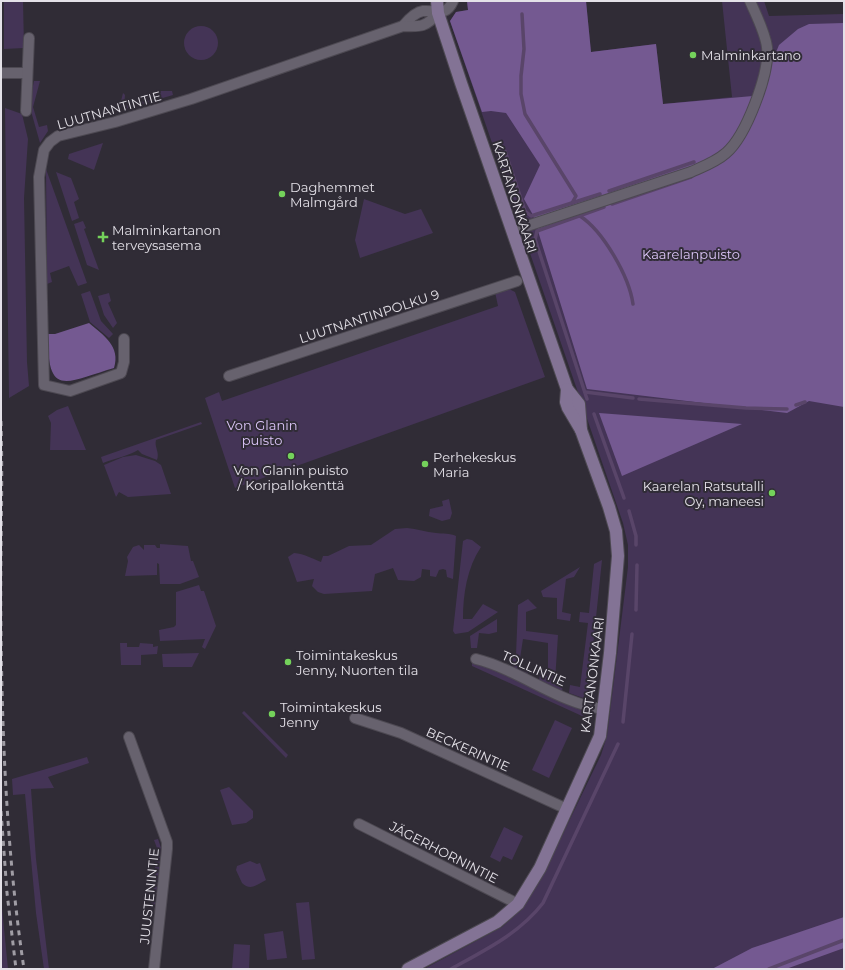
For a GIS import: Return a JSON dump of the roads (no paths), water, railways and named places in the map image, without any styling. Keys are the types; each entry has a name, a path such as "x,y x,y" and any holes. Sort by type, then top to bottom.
{"street":[{"name":"KARTANONKAARI","path":"408,969 497,922 518,904 540,868 600,736 618,556 616,531 609,507 581,430 579,404 567,389 512,230 438,7 432,1"},
{"name":"LUUTNANTINTIE","path":"124,339 124,362 121,373 70,391 44,385 39,177 44,150 50,142 58,136 115,122 213,92 403,26 418,27 430,23 438,7 448,9 453,1"},
{"path":"512,230 691,172 714,161 726,153 741,132 750,113 761,88 767,64 767,47 750,1"},
{"path":"26,111 29,38"},
{"path":"3,73 27,73"},
{"name":"LUUTNANTINPOLKU 9","path":"229,376 516,281"},
{"name":"TOLLINTIE","path":"476,659 492,664 565,697 589,706 603,709"},
{"name":"BECKERINTIE","path":"355,718 401,733 567,809"},
{"name":"JUUSTENINTIE","path":"129,737 167,842 154,969"},
{"name":"JÄGERHORNINTIE","path":"359,824 518,904"}],"waterway":[{"path":"522,14 524,49 521,94 525,114 576,196 572,203"},
{"path":"498,148 505,151 525,211 531,216 600,194"},
{"path":"609,191 694,162"},
{"path":"612,204 691,177"},
{"path":"535,240 537,231 604,207"},
{"path":"580,216 597,232 614,255 631,293 633,304"},
{"path":"535,239 587,399"},
{"path":"585,392 633,398"},
{"path":"639,399 746,408 787,409"},
{"path":"796,405 805,402"},
{"path":"594,414 624,498"},
{"path":"629,511 636,536 636,545"},
{"path":"636,610 637,565"},
{"path":"623,722 632,634"},
{"path":"451,969 501,940 523,924 543,903 618,744"},
{"path":"769,969 844,940"}],"railway":[{"path":"1,421 1,626 4,755 13,884 24,969"},
{"path":"1,811 7,893 16,969"}],"place":[{"name":"Malminkartano","path":"693,55"},
{"name":"Daghemmet Malmgård","path":"282,194"},
{"name":"Malminkartanon terveysasema","path":"103,237"},
{"name":"Von Glanin puisto / Koripallokenttä","path":"291,456"},
{"name":"Perhekeskus Maria","path":"425,464"},
{"name":"Kaarelan Ratsutalli Oy, maneesi","path":"772,493"},
{"name":"Toimintakeskus Jenny, Nuorten tila","path":"288,662"},
{"name":"Toimintakeskus Jenny","path":"272,714"}],"park label":[{"name":"Kaarelanpuisto","path":"691,254"},
{"name":"Von Glanin puisto","path":"262,432"}]}
